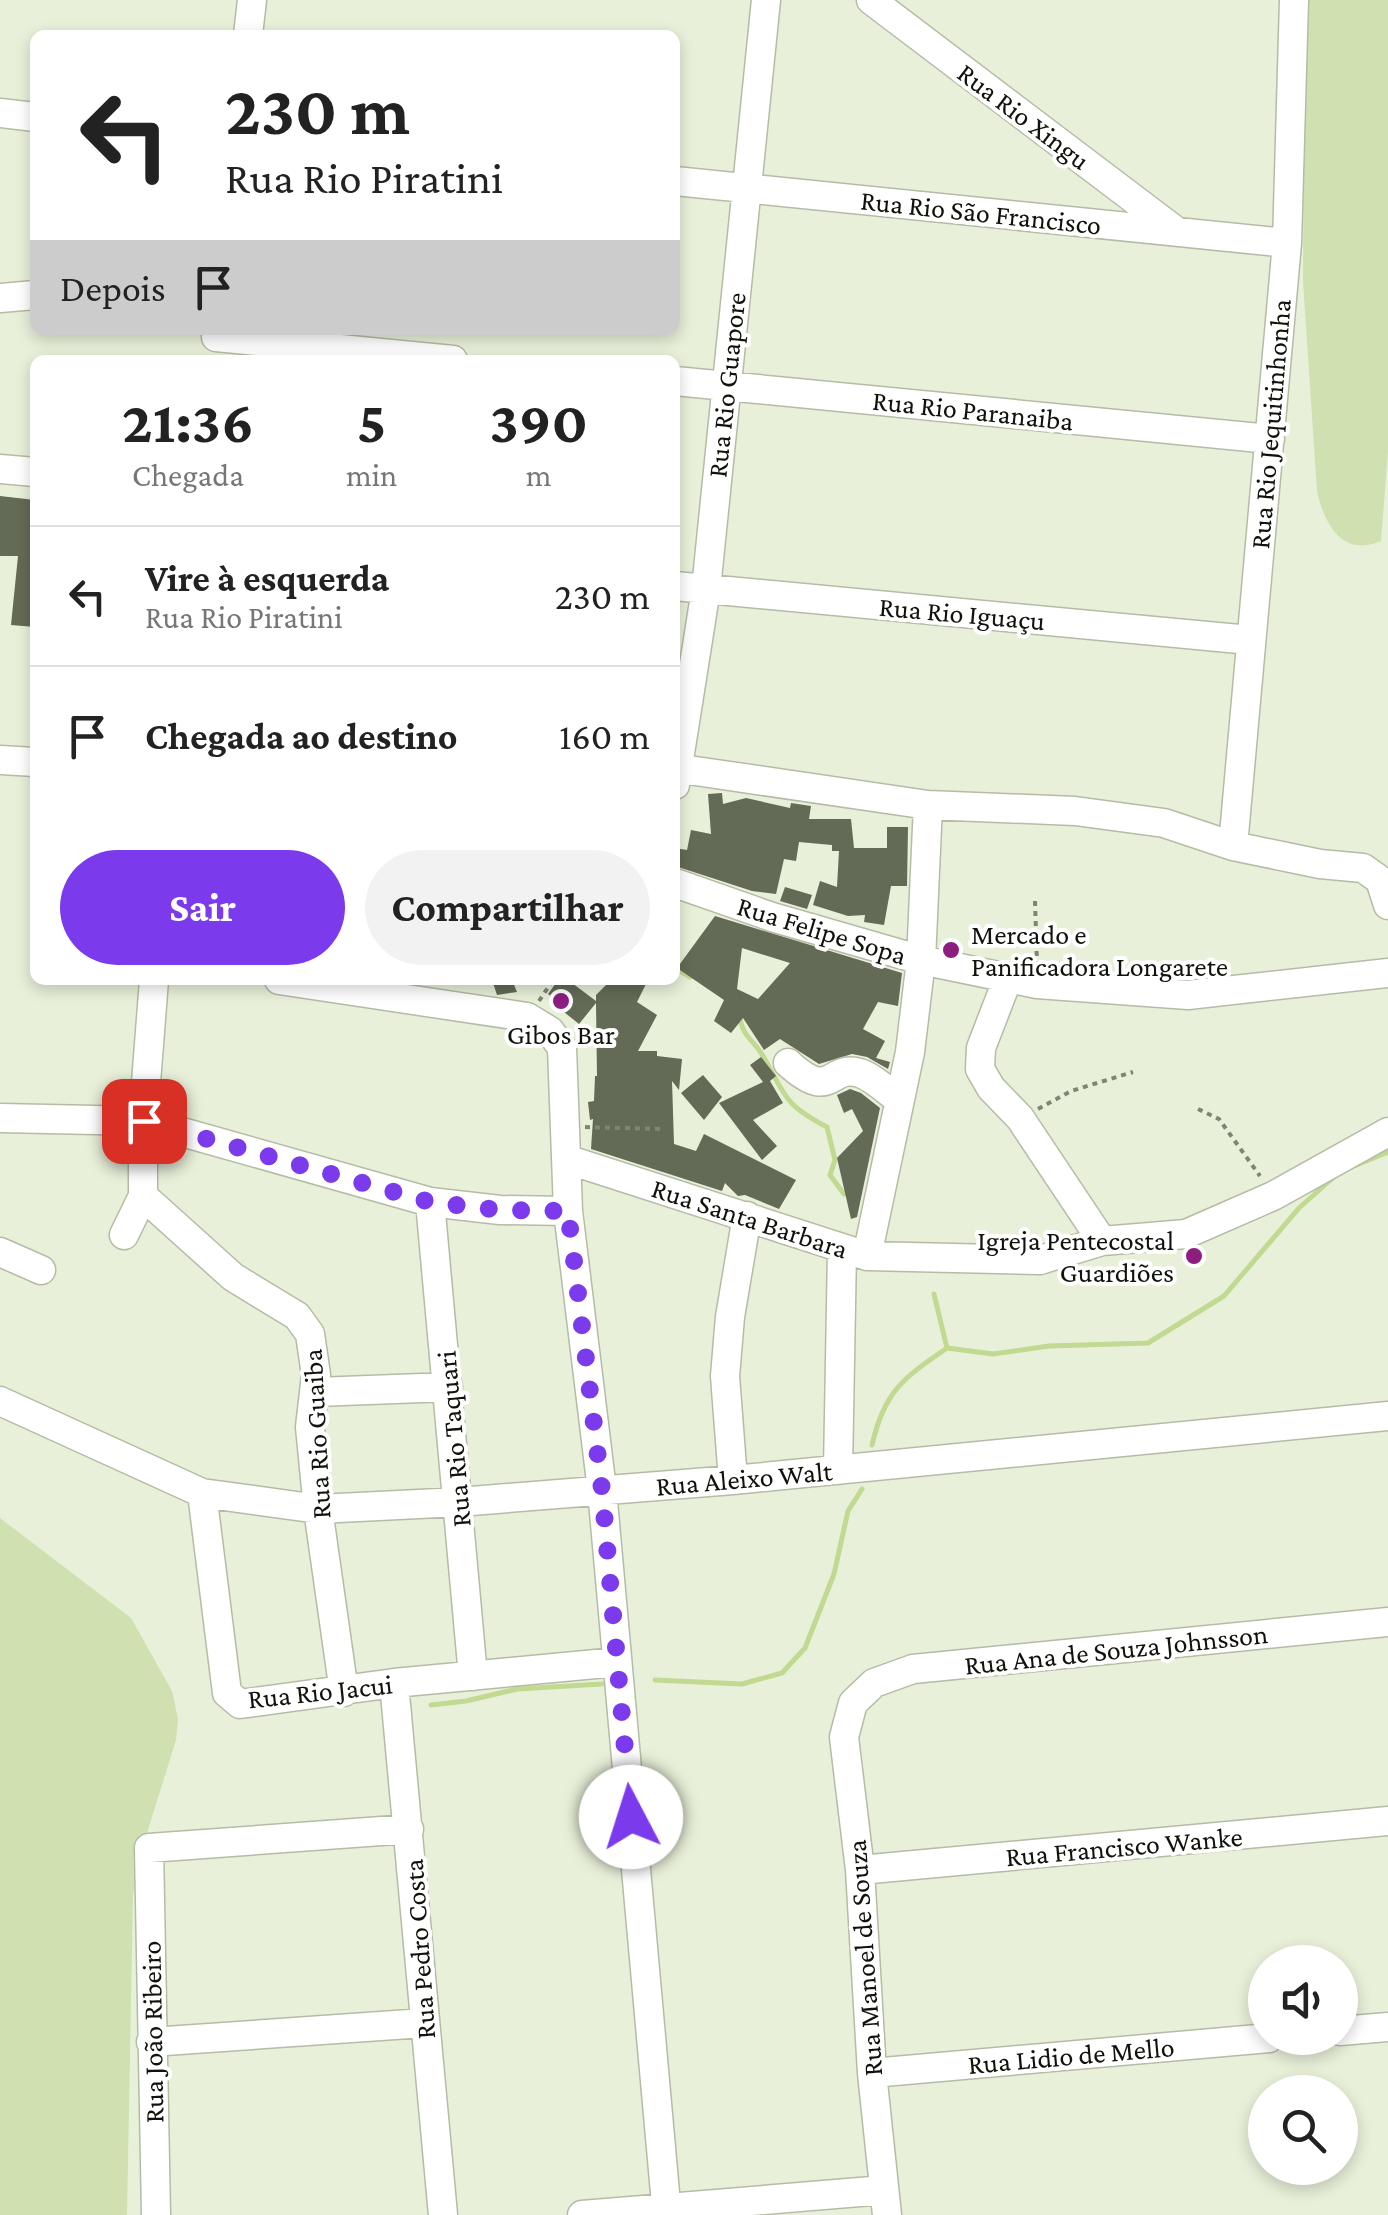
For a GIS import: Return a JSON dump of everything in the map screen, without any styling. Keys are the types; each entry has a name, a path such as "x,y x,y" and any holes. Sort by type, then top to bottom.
{"street":[{"path":"249,30 252,0"},
{"name":"Rua Rio Guapore","path":"680,749 706,588 766,0"},
{"name":"Rua Rio Xingu","path":"871,0 1177,232"},
{"name":"Rua Rio Jequitinhonha","path":"1234,846 1287,243 1294,0"},
{"path":"0,114 30,117"},
{"name":"Rua Rio São Francisco","path":"680,182 1287,243"},
{"path":"0,298 30,295"},
{"path":"216,342 387,355"},
{"name":"Rua Rio Paranaiba","path":"680,382 1270,439"},
{"path":"0,469 30,472"},
{"name":"Rua Rio Iguaçu","path":"680,586 1250,640"},
{"path":"0,760 30,762"},
{"path":"680,774 928,804 1075,812 1164,823 1234,846 1320,864 1363,868 1380,880 1388,906"},
{"path":"838,1470 855,1253 900,1100 921,960 928,804"},
{"name":"Rua Felipe Sopa","path":"680,885 772,917 921,960 1037,984 1188,995 1388,973"},
{"path":"1008,978 981,1048 980,1069 991,1088 1020,1118 1102,1241"},
{"path":"124,1235 143,1196 154,985"},
{"path":"341,985 527,1017 550,1031 562,1048 568,1211 602,1490 667,2210"},
{"path":"788,1063 806,1080 816,1082 849,1071 860,1073 900,1100"},
{"path":"0,1118 144,1121 430,1202 500,1210 568,1211"},
{"name":"Rua Santa Barbara","path":"566,1159 855,1253 1040,1260 1102,1241 1186,1234 1274,1196 1388,1132"},
{"name":"Rua Rio Guaiba","path":"143,1196 233,1278 297,1316 310,1334 316,1392 310,1427 344,1692"},
{"name":"Rua Rio Taquari","path":"430,1202 473,1676"},
{"path":"733,1480 724,1376 747,1216"},
{"path":"0,1252 41,1270"},
{"path":"316,1392 448,1387"},
{"name":"Rua Aleixo Walt","path":"0,1401 202,1493 318,1509 733,1480 1388,1416"},
{"name":"Rua Rio Jacui","path":"202,1493 227,1692 240,1704 394,1683 617,1662"},
{"name":"Rua Ana de Souza Johnsson","path":"854,1703 874,1683 913,1669 1388,1622"},
{"name":"Rua Pedro Costa","path":"394,1683 442,2215"},
{"name":"Rua Manoel de Souza","path":"854,1703 844,1736 860,1870 872,2073 886,2203"},
{"name":"Rua Francisco Wanke","path":"860,1870 1388,1821"},
{"name":"Rua João Ribeiro","path":"156,2215 149,1848 409,1828"},
{"path":"151,2042 424,2023"},
{"path":"1358,2030 1388,2027"},
{"name":"Rua Lidio de Mello","path":"872,2073 1248,2040"},
{"path":"582,2215 886,2203"}],"path":[{"path":"1034,901 1037,984"},
{"path":"1020,1118 1071,1091 1133,1072"},
{"path":"1198,1109 1218,1119 1274,1196"},
{"path":"565,1128 662,1129"}],"green space":[{"path":"1293,0 1388,0 1388,451 1381,541 1367,545 1345,541 1337,534 1324,515 1317,491 1303,281 1304,92"},
{"path":"0,1518 131,1618 172,1691 178,1719 176,1740 142,1849 133,1894 127,2215 0,2215"}],"building":[{"path":"0,496 30,499 30,627 11,625 18,556 0,556"},
{"path":"722,793 723,804 746,798 790,808 791,803 811,806 809,819 851,819 854,848 887,848 887,827 908,827 907,886 891,886 884,925 864,922 865,915 848,916 813,905 820,881 837,887 839,851 832,851 832,845 799,842 796,861 784,859 776,894 752,891 680,868 680,849 687,850 691,830 711,834 708,794"},
{"path":"785,887 812,895 807,909 780,901"},
{"path":"715,916 902,973 898,1006 878,1002 863,1029 885,1041 876,1058 890,1062 888,1069 852,1054 819,1064 780,1039 764,1050 743,1018 731,1033 714,1021 724,1000 680,970 680,964","holes":["742,948 790,963 758,999 737,989"]},
{"path":"494,985 514,985 517,992 497,995"},
{"path":"554,985 575,985 596,1001 596,995 606,985 646,985 637,1002 657,1015 638,1051 657,1051 657,1056 682,1059 679,1090 672,1081 674,1144 696,1151 704,1134 796,1180 779,1209 745,1195 738,1196 725,1183 722,1191 591,1149 593,1119 590,1120 588,1102 594,1101 597,1076 596,1003 579,1024 564,1012 567,1008 548,994"},
{"path":"761,1057 776,1076 770,1081 783,1103 753,1120 777,1146 762,1160 719,1103 763,1082 750,1065"},
{"path":"703,1075 722,1097 704,1120 681,1093"},
{"path":"850,1089 880,1108 857,1217 851,1219 837,1158 863,1131 852,1109 844,1113 837,1095"}],"waterway":[{"path":"680,971 690,977"},
{"path":"739,1016 746,1035 787,1098 827,1127 835,1160 830,1175 844,1194"},
{"path":"1354,1166 1388,1152"},
{"path":"872,1445 889,1399 918,1368 947,1348 993,1354 1049,1346 1148,1343 1224,1296 1299,1208 1335,1176"},
{"path":"934,1294 947,1348"},
{"path":"655,1680 742,1684 782,1673 805,1648 834,1574 848,1511 862,1489"},
{"path":"431,1705 517,1689 602,1684"}],"place":[{"name":"Mercado e Panificadora Longarete","path":"951,950"},
{"name":"Gibos Bar","path":"561,1001"},
{"name":"Igreja Pentecostal Guardiões","path":"1194,1256"}],"route":[{"path":"144,1121 430,1202 500,1210 568,1211 602,1490 631,1817"}]}
